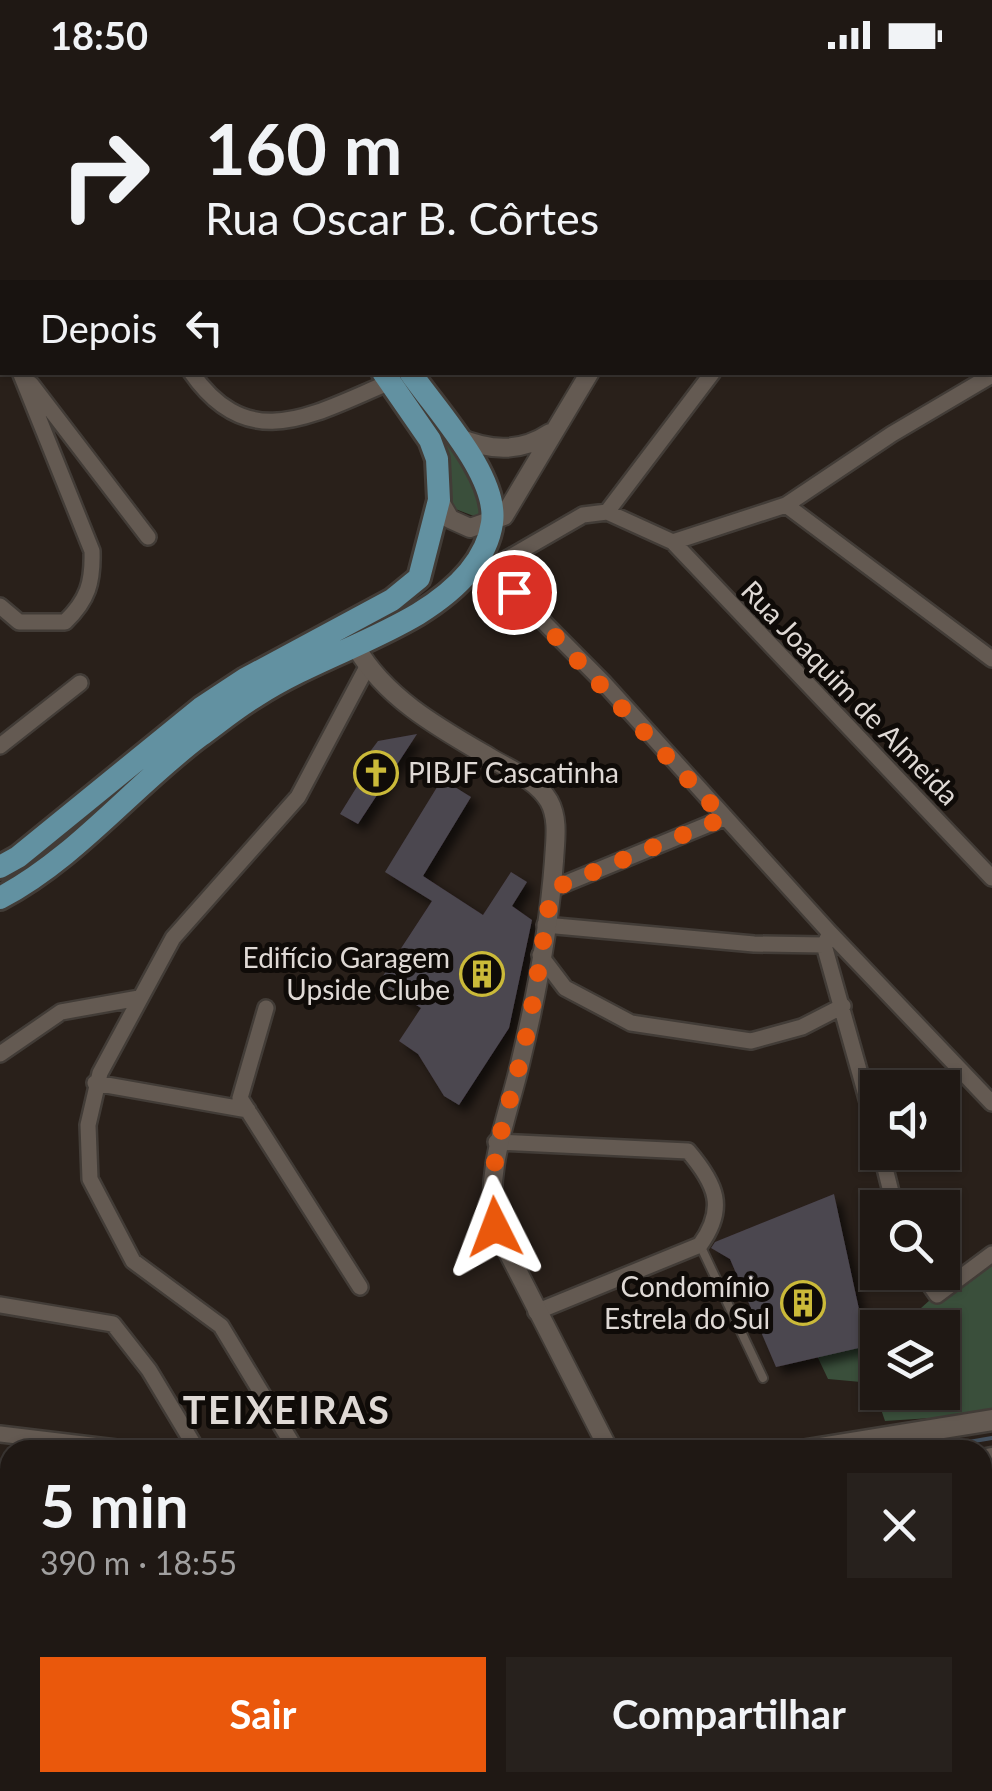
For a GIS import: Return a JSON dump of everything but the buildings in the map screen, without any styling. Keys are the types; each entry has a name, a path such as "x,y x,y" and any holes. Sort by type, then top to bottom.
{"main road":[{"path":"0,898 40,874 141,784 255,696 361,657 394,628 486,563 492,524 490,498 456,438 394,376"},
{"path":"0,867 18,858 201,708 409,588 428,558 439,474 430,440 394,376"},
{"path":"361,657 360,630 409,599 426,579 440,526 437,509"},
{"path":"869,1440 992,1420"}],"street":[{"path":"0,606 19,622 66,622 84,604 93,576 92,551 22,375"},
{"path":"23,375 148,537"},
{"path":"194,375 212,402 239,419 276,424 313,414 394,376"},
{"path":"437,509 460,525 481,528 504,516 588,375"},
{"path":"607,512 711,375"},
{"path":"992,375 892,434 786,506 672,542 607,512 583,516 486,563 724,818 827,939 992,1103"},
{"path":"456,438 508,449 533,444 554,430"},
{"path":"786,506 992,659"},
{"name":"Rua Joaquim de Almeida","path":"672,542 992,878"},
{"path":"290,1440 221,1326 132,1261 90,1179 88,1124 95,1083 173,938 298,797 361,657 430,724 539,786 551,805 556,827 552,889 520,1064 496,1142 490,1198 495,1227 604,1440"},
{"path":"0,746 80,683"},
{"path":"552,889 724,818"},
{"path":"545,926 754,944 827,939"},
{"path":"827,939 860,1070"},
{"path":"540,955 566,988 631,1024 751,1041 802,1027 843,1006"},
{"path":"0,1054 61,1012 139,998"},
{"path":"266,1008 240,1098 360,1287"},
{"path":"95,1083 248,1110"},
{"path":"496,1142 688,1150 712,1187 717,1206 714,1225 700,1245 536,1312"},
{"path":"960,1278 992,1254"},
{"path":"0,1305 113,1324 149,1370 191,1440"},
{"path":"0,1434 50,1440"}],"lane":[{"path":"700,1245 763,1378"}],"green space":[{"path":"420,401 477,485 485,515 479,518 450,507 416,404"},
{"path":"992,1245 992,1414 885,1421 881,1410 960,1410 960,1310 919,1310 941,1290 960,1290 960,1273"},
{"path":"860,1333 860,1382 828,1379 810,1341"}],"waterway":[{"path":"980,1440 992,1438"}],"place":[{"name":"PIBJF Cascatinha","path":"376,773"},
{"name":"Edifício Garagem Upside Clube","path":"482,974"},
{"name":"Condomínio Estrela do Sul","path":"803,1303"}],"district":[{"name":"TEIXEIRAS","path":"287,1411"}],"route":[{"path":"495,1227 490,1198 496,1142 520,1064 552,889 724,818 602,682 514,592"}]}
